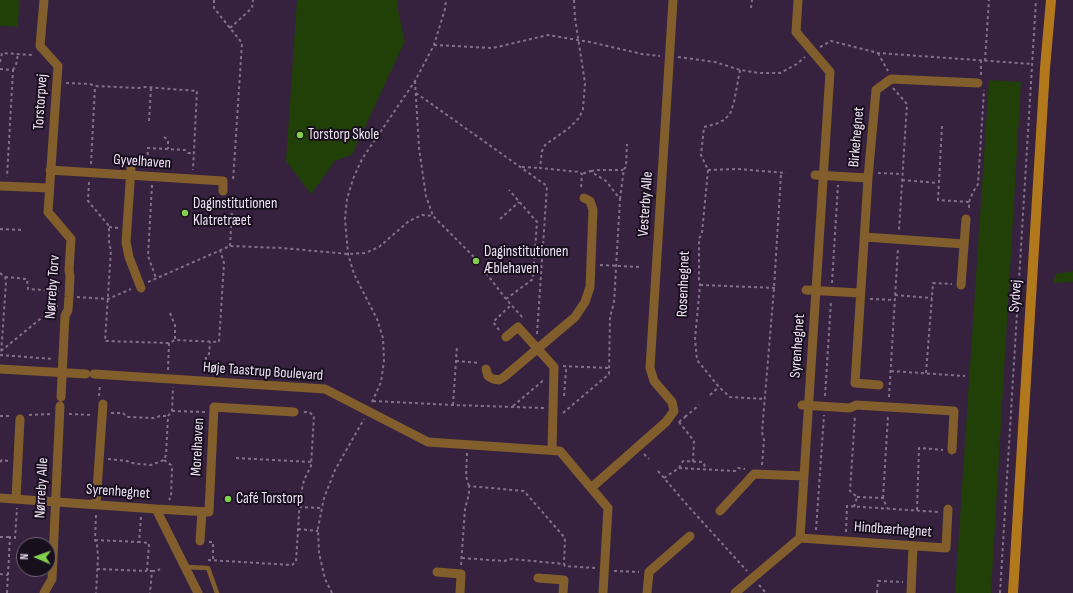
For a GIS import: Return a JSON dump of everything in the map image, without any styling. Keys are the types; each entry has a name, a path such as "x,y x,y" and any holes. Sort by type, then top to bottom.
{"main road":[{"name":"Sydvej","path":"1013,593 1045,68 1051,0"}],"street":[{"name":"Torstorpvej","path":"44,0 40,46 58,66 48,212"},
{"name":"Vesterby Alle","path":"591,488 666,422 674,411 672,402 654,381 650,368 673,0"},
{"path":"798,0 796,32 813,51"},
{"name":"Syrenhegnet","path":"800,538 804,476 805,405 811,290 819,175 830,72 813,51"},
{"path":"890,80 978,83"},
{"name":"Birkehegnet","path":"879,385 855,383 868,175 876,90 890,80"},
{"name":"Gyvelhaven","path":"50,170 90,173 130,172 150,177 223,181 223,191"},
{"path":"130,172 126,242 129,257 141,287"},
{"path":"819,175 868,175"},
{"path":"3,186 49,188"},
{"path":"486,369 488,376 493,379 499,380 504,377 539,349 575,317 585,302 590,286 594,210 590,201 584,198"},
{"name":"Nørreby Torv","path":"48,212 71,239 69,294 68,307 65,316 62,372"},
{"path":"961,285 966,219"},
{"path":"865,237 964,244"},
{"path":"811,290 860,295"},
{"path":"506,337 518,327 539,349 554,368 552,450"},
{"name":"Høje Taastrup Boulevard","path":"0,369 325,389 428,442 560,451 591,488"},
{"name":"Nørreby Alle","path":"44,593 52,579 62,372"},
{"path":"805,405 850,408 856,405 954,411 952,450"},
{"name":"Morelhaven","path":"200,541 202,512 209,512 214,407 294,412"},
{"path":"96,504 101,410"},
{"path":"17,499 19,417"},
{"path":"720,511 758,474 804,476"},
{"path":"591,488 608,508 603,593"},
{"path":"0,498 56,502"},
{"name":"Syrenhegnet","path":"56,502 159,509 198,593"},
{"path":"159,509 202,512"},
{"name":"Hindbærhegnet","path":"800,538 946,548 948,511"},
{"path":"647,593 649,572 690,536"},
{"path":"735,593 800,538"},
{"path":"911,593 913,546"},
{"path":"437,572 461,574 460,593"},
{"path":"538,578 564,580 563,593"}],"lane":[{"path":"186,567 208,568 217,593"}],"path":[{"path":"214,0 214,8 242,43 233,182"},
{"path":"230,28 252,8 253,0"},
{"path":"332,593 325,579 319,553 318,531 324,498 335,470 373,401 381,382 384,361 383,338 377,319 354,274 348,254 345,219 347,199 353,178 362,159 415,81 434,45 445,9 446,0"},
{"path":"540,168 542,151 545,145 569,128 579,118 583,109 585,83 574,0"},
{"path":"751,8 752,0"},
{"path":"985,60 989,0"},
{"path":"1000,593 1036,0"},
{"path":"434,45 493,48 548,35 642,54 715,62 740,70 759,73 780,73 797,64 813,51 831,41 878,53 1032,64"},
{"path":"0,62 2,53 32,55 32,48"},
{"path":"878,53 890,80 907,104 891,371 886,407 883,498 886,508"},
{"path":"3,186 13,70 16,65 18,54"},
{"path":"966,219 969,217 970,202 973,192 978,184 985,90 978,83 980,80 981,60"},
{"path":"0,69 13,70"},
{"name":"Rosenhegnet","path":"740,70 734,102 730,114 724,120 704,127 701,155 708,170 702,233 699,239 700,284 695,339 697,360 730,397 765,399"},
{"path":"415,81 420,155 426,196 433,216 475,258"},
{"path":"56,83 138,88 151,87 198,91 193,179"},
{"path":"95,86 88,201 109,226 108,246 111,249 105,341 169,344 175,340 219,342 224,263 220,250"},
{"path":"149,121 151,87"},
{"path":"416,93 547,186 538,334"},
{"path":"942,126 938,200 970,202"},
{"path":"164,137 168,140 168,149"},
{"path":"563,413 609,374 610,317 614,303 620,199 624,170 626,166 627,144"},
{"path":"156,278 148,256 150,177 148,148 185,150 188,153 194,153"},
{"path":"520,167 579,172 582,174 596,170 624,170"},
{"path":"708,170 737,169 781,174 786,173"},
{"path":"590,172 606,181 620,199"},
{"path":"582,174 581,193 584,198"},
{"path":"679,468 735,471 738,468 752,470 758,474 764,440 762,432 774,288 781,174"},
{"path":"868,175 902,174"},
{"path":"816,539 839,176"},
{"path":"902,180 938,183"},
{"path":"230,246 233,190"},
{"path":"506,299 533,279 537,222 509,190"},
{"path":"500,219 519,202"},
{"path":"0,273 5,277 26,279 28,289 108,299 141,287 156,278 230,246 282,248 348,254 365,253 379,247 409,221 422,215 433,216"},
{"path":"0,229 23,230"},
{"path":"591,265 639,267"},
{"path":"5,277 6,282 1,355 63,360"},
{"path":"926,373 932,283 961,285"},
{"path":"700,284 778,288"},
{"path":"860,295 895,300"},
{"path":"895,295 932,298"},
{"path":"506,337 493,322 511,305"},
{"path":"2,351 56,306 68,307"},
{"path":"170,313 175,325 175,340"},
{"path":"205,381 206,357 209,354 210,342"},
{"path":"99,458 127,460 131,463 151,465 164,460 166,455 168,416 172,410 169,344"},
{"path":"453,406 457,346"},
{"path":"456,362 480,363 486,369"},
{"path":"891,371 965,376"},
{"path":"710,395 720,387"},
{"path":"373,401 453,406 553,409"},
{"path":"764,404 769,404"},
{"path":"685,417 699,405"},
{"path":"856,405 850,491 857,497 883,498"},
{"path":"0,416 19,417 61,406 123,413 127,417 154,418 168,416"},
{"path":"172,410 214,413"},
{"path":"205,559 292,565 296,562 300,498 304,480 311,466 314,416 309,412 294,412"},
{"path":"679,422 694,441 693,462"},
{"path":"461,574 465,509 469,494 469,486 466,476 468,444"},
{"path":"917,510 919,448 952,450"},
{"path":"236,458 311,462"},
{"path":"159,509 171,497 173,473 171,464 164,460"},
{"path":"664,478 679,468 683,461 703,462 706,469"},
{"path":"658,471 766,593"},
{"path":"469,486 524,491 565,538 564,564"},
{"path":"854,507 857,497"},
{"path":"0,536 15,538 17,499"},
{"path":"96,504 96,593"},
{"path":"846,541 847,506 948,511"},
{"path":"299,507 322,508"},
{"path":"140,542 141,508"},
{"path":"298,529 318,531"},
{"path":"6,593 10,537"},
{"path":"95,540 140,542 149,544 147,571"},
{"path":"200,541 213,542 212,565 208,568"},
{"path":"462,558 504,561 512,560 564,564 565,566 605,570 649,572"},
{"path":"97,569 147,571 157,571 160,569"},
{"path":"150,593 152,571"},
{"path":"0,574 8,574"},
{"path":"877,593 878,581 912,582"}],"green space":[{"path":"0,0 19,0 18,27 0,26"},
{"path":"297,0 398,0 397,6 405,41 352,155 335,161 311,194 286,161"},
{"path":"989,80 1021,82 991,593 955,593"},
{"path":"1073,271 1073,282 1053,283 1056,274"}],"place":[{"name":"Torstorp Skole","path":"300,135"},
{"name":"Daginstitutionen Klatretræet","path":"185,213"},
{"name":"Daginstitutionen Æblehaven","path":"476,261"},
{"name":"Café Torstorp","path":"228,499"}]}
